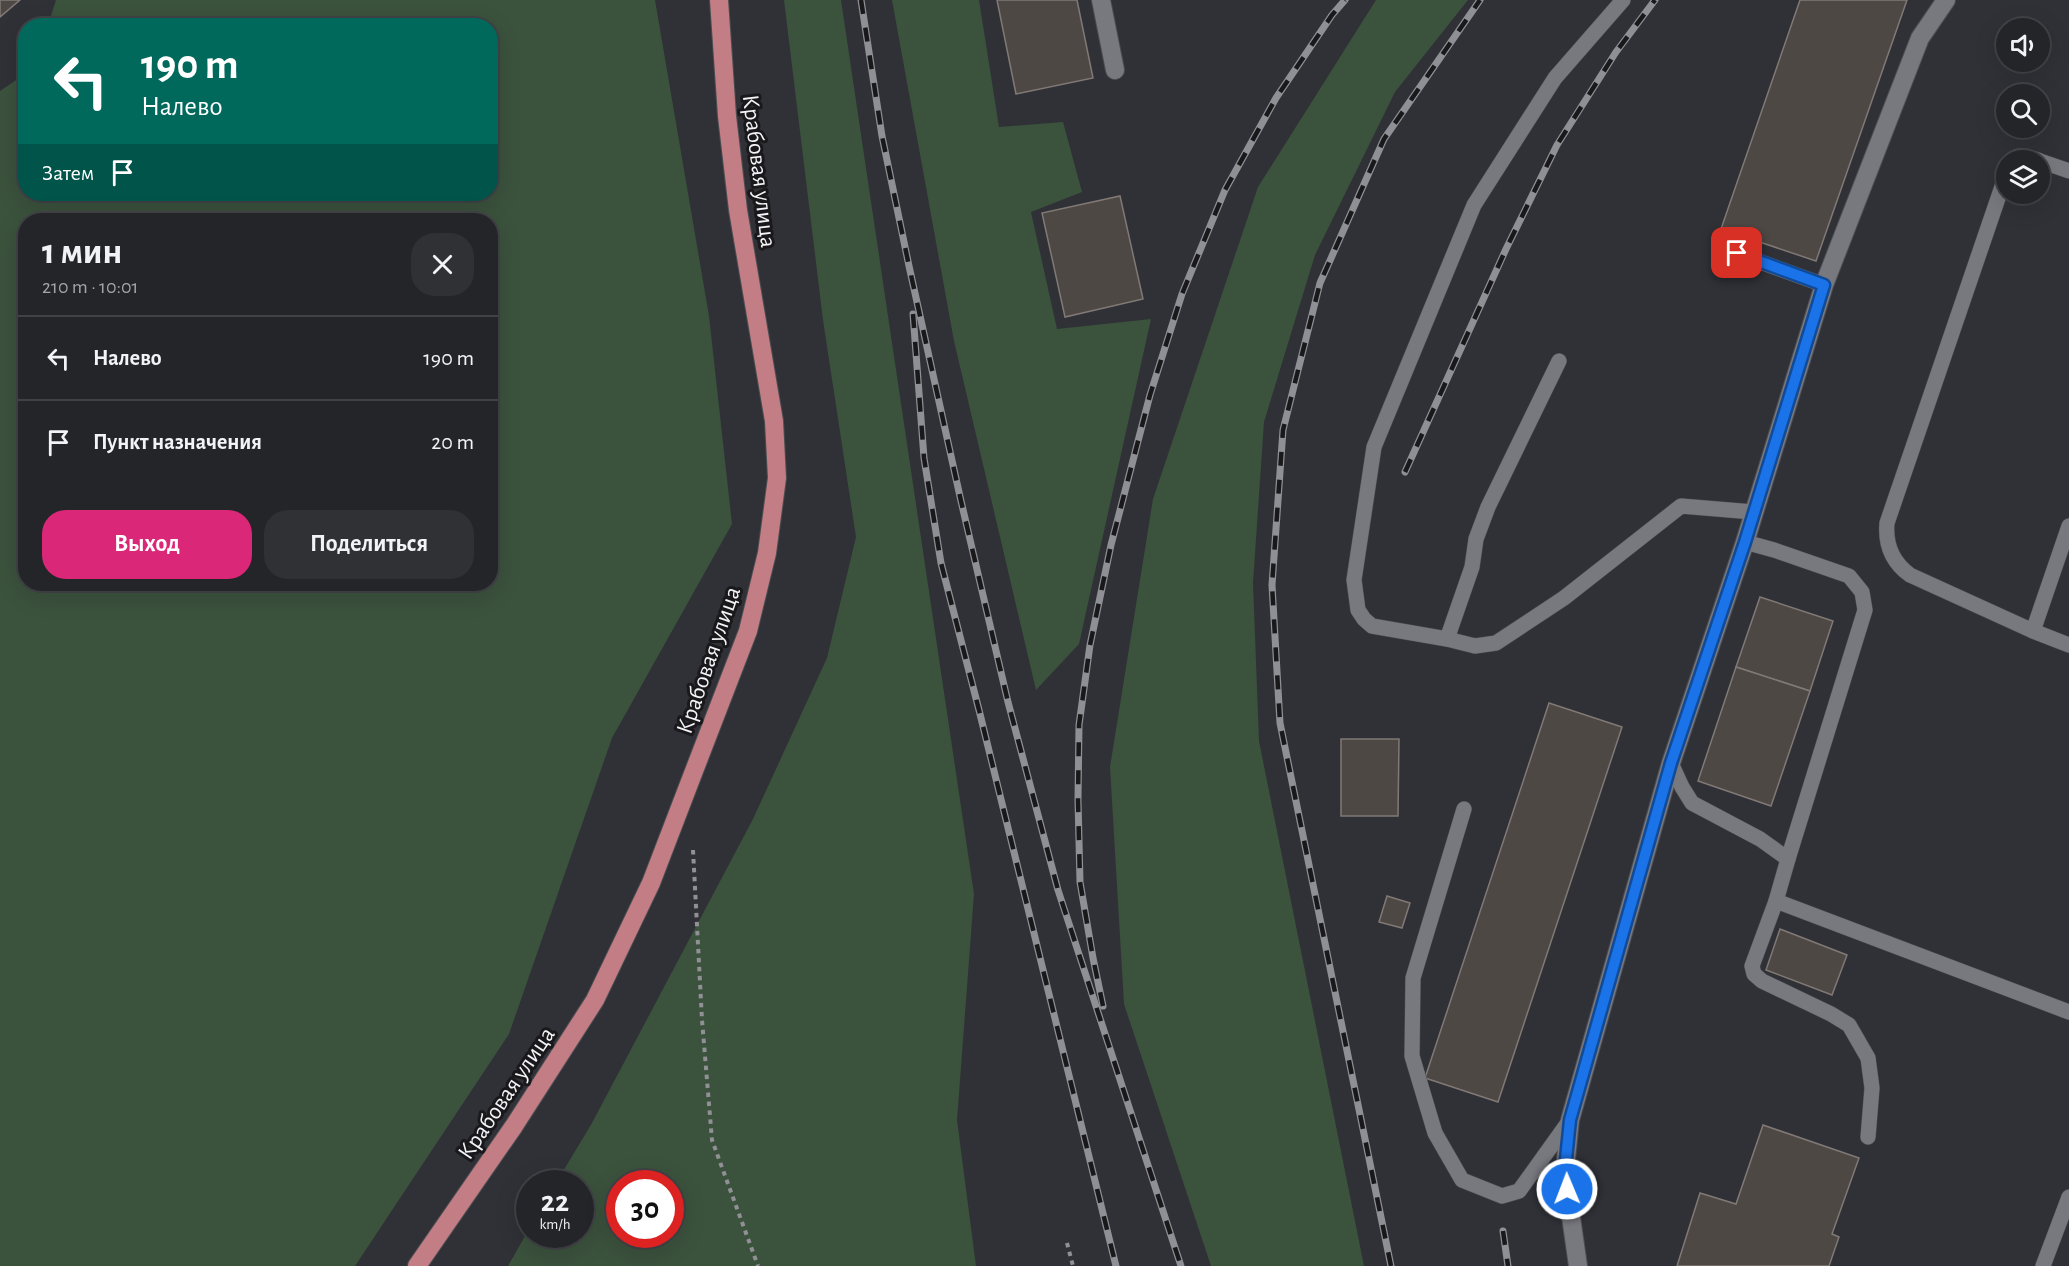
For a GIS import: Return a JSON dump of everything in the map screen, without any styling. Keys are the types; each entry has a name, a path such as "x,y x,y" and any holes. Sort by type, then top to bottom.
{"main road":[{"name":"Крабовая улица","path":"417,1266 514,1126 595,1000 651,883 690,784 748,631 767,553 777,478 774,421 738,210 727,116 718,0"}],"street":[{"path":"1101,0 1115,70"},
{"path":"1578,1266 1567,1189 1566,1159 1570,1120 1671,763 1745,542 1824,285 1920,38 1946,0"}],"lane":[{"path":"1623,0 1555,78 1474,205 1374,447 1354,580 1358,610 1372,626 1475,646 1496,644 1564,598 1681,506 1753,512"},
{"path":"2050,165 2069,171"},
{"path":"1996,204 1887,523 1886,537 1890,553 1899,568 1910,575 2032,631 2069,645"},
{"path":"1719,247 1824,285"},
{"path":"1447,639 1472,567 1476,539 1488,507 1559,361"},
{"path":"2032,631 2069,526"},
{"path":"1745,542 1849,576 1862,592 1865,610 1776,901 1752,966 1754,974 1762,981 1849,1025 1868,1058 1872,1088 1868,1137"},
{"path":"1671,763 1692,803 1761,839 1788,860"},
{"path":"1464,809 1413,978 1412,1056 1435,1133 1462,1180 1502,1196 1519,1191 1570,1120"},
{"path":"1776,901 2069,1012"},
{"path":"2043,1266 2069,1197"}],"path":[{"path":"693,843 702,1020 712,1140 758,1266"},
{"path":"1067,1243 1073,1266"}],"green space":[{"path":"56,0 655,0 709,316 732,524 612,738 509,1034 355,1266 0,1266 0,91 18,79 18,201 498,201 498,18 50,18"},
{"path":"784,0 841,0 974,894 957,1120 976,1266 508,1266 518,1248 594,1248 594,1170 564,1170 592,1123 753,819 827,658 856,537 823,320"},
{"path":"892,0 979,0 999,127 1063,122 1082,192 1031,212 1057,329 1151,319 1079,644 1036,690 954,341"},
{"path":"1376,0 1468,0 1395,92 1315,255 1264,422 1253,583 1259,741 1364,1266 1211,1266 1124,1004 1110,767 1153,499 1258,187"}],"building":[{"path":"0,0 20,0 0,17"},
{"path":"997,0 1077,0 1093,78 1016,94"},
{"path":"1800,0 1907,0 1816,261 1721,229"},
{"path":"1120,196 1143,299 1065,317 1042,213"},
{"path":"1760,597 1833,621 1810,691 1736,667"},
{"path":"1736,667 1810,691 1771,806 1698,781"},
{"path":"1549,703 1622,727 1498,1102 1425,1078"},
{"path":"1341,739 1399,739 1398,816 1341,816"},
{"path":"1387,896 1410,903 1402,928 1379,922"},
{"path":"1780,929 1847,955 1832,995 1766,970"},
{"path":"1763,1125 1859,1158 1832,1234 1839,1237 1829,1266 1677,1266 1700,1193 1736,1204"}],"railway":[{"path":"861,0 882,136 909,266 1008,702 1058,890 1181,1266"},
{"path":"1103,1006 1080,882 1079,725 1090,645 1111,545 1150,395 1182,294 1225,190 1276,98 1332,15 1345,0"},
{"path":"1391,1266 1280,723 1272,585 1283,430 1320,283 1384,139 1480,0"},
{"path":"1405,472 1506,249 1557,145 1616,52 1655,0"},
{"path":"913,314 924,458 941,563 1116,1266"},
{"path":"1503,1231 1508,1266"}],"route":[{"path":"1567,1189 1566,1159 1570,1120 1671,763 1745,542 1824,285 1737,253"}]}
